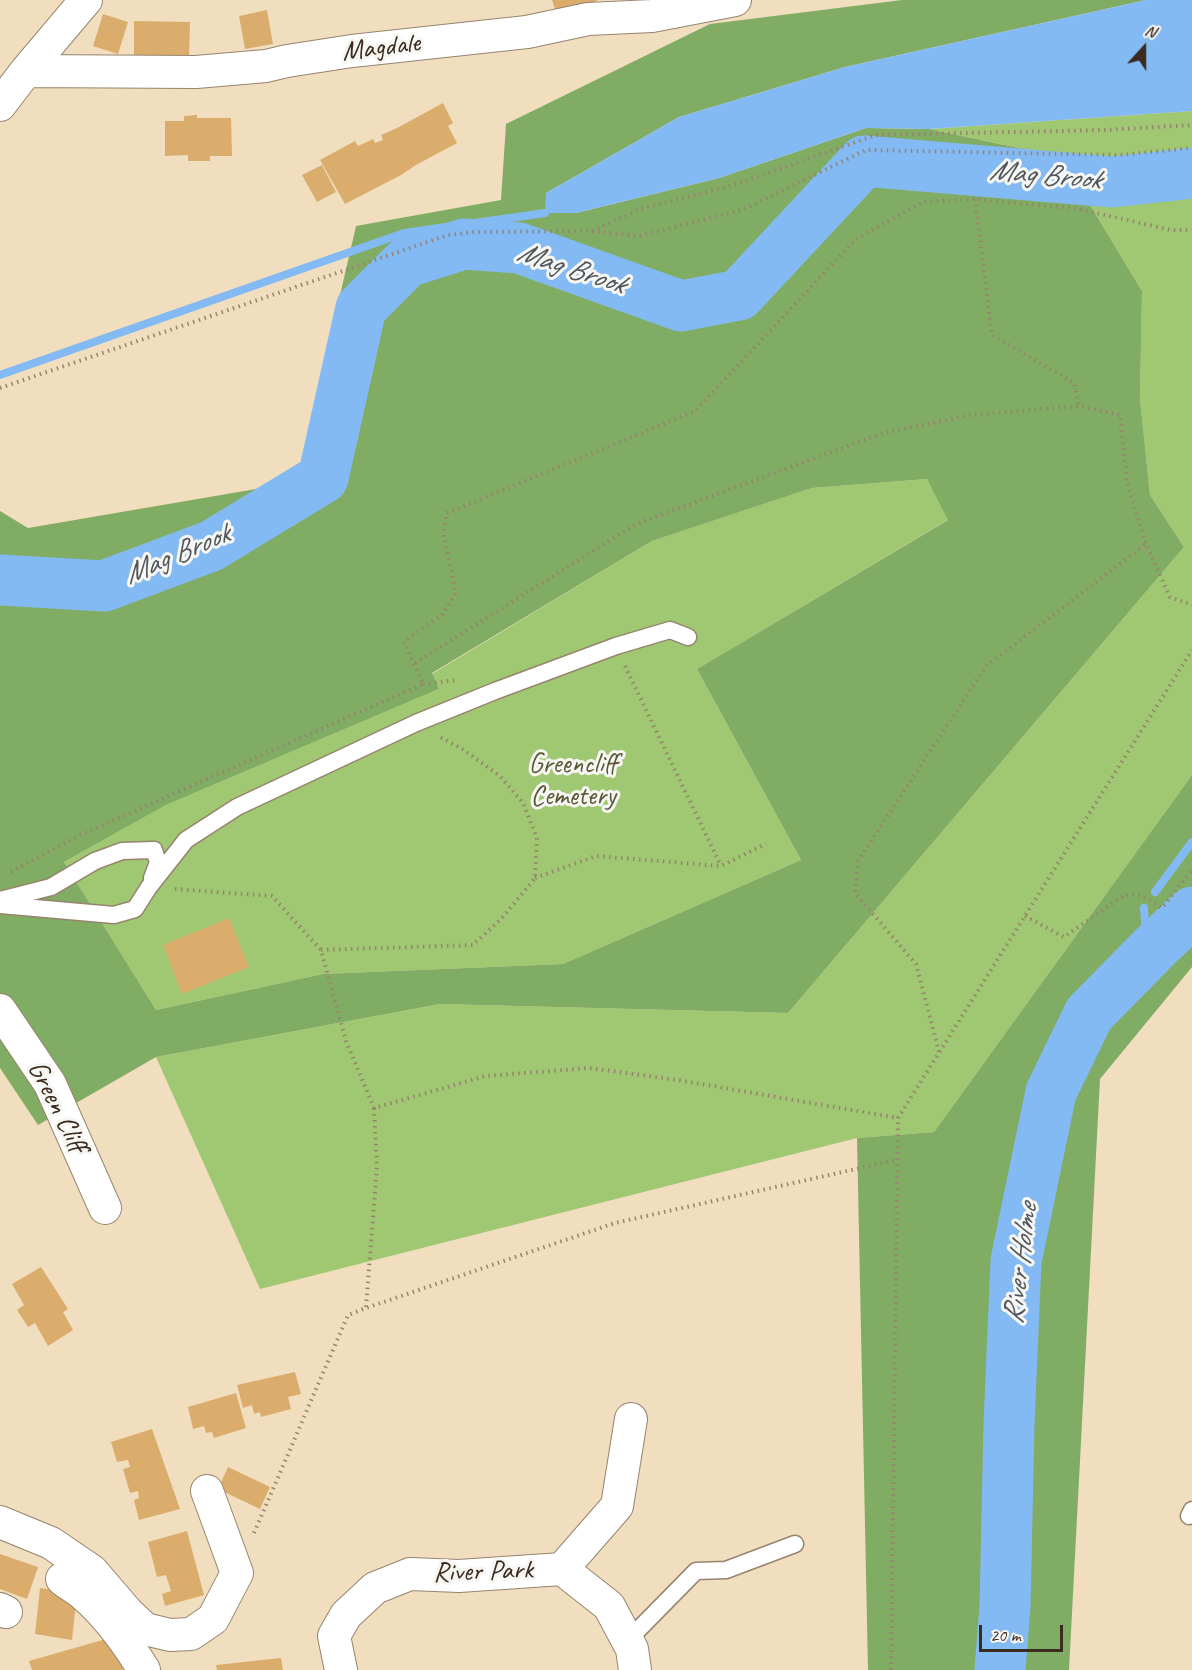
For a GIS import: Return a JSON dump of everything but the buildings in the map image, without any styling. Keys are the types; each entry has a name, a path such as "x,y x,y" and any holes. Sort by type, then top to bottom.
{"street":[{"path":"0,105 86,0"},
{"name":"Magdale","path":"26,71 196,72 266,66 352,51 527,32 588,19 652,16 735,0"},
{"name":"Green Cliff","path":"0,1010 50,1084 105,1208"},
{"path":"562,1569 617,1506 631,1419"},
{"path":"0,1522 51,1543 92,1571 145,1629 170,1635 191,1634 213,1619 237,1573 207,1491"},
{"name":"River Park","path":"341,1670 334,1636 346,1615 375,1588 410,1574 459,1576 562,1569 609,1606 634,1659"},
{"path":"62,1580 84,1595 105,1617 133,1651 144,1670"}],"lane":[{"path":"0,905 114,915 135,909 149,887 186,840 237,807 416,723 495,691 616,646 670,630 687,637"},
{"path":"0,900 51,887 95,861 122,850 154,850 158,862 149,887"},
{"path":"634,1659 636,1632 696,1571 726,1570 795,1544"}],"path":[{"path":"592,231 640,208 737,183 876,135 1192,125"},
{"path":"0,388 448,235 475,232 592,231 639,236 742,210 866,150 1119,155 1192,148"},
{"path":"975,199 992,335 1074,383 1079,406"},
{"path":"10,873 80,835 423,684 404,641 442,615 456,593 443,532 447,513 695,411 856,239 923,202 975,199 1074,208 1171,230 1192,230"},
{"path":"415,663 636,524 880,435 970,415 1079,406 1120,415 1127,481 1146,544 1170,597 1192,605"},
{"path":"939,1053 916,964 855,893 858,861 986,666 1146,544"},
{"path":"616,646 721,866"},
{"path":"891,1670 898,1118 1192,650"},
{"path":"416,723 464,750 500,776 524,803 537,838 535,878"},
{"path":"321,950 473,945 502,918 535,878 596,856 721,866 766,844"},
{"path":"1025,916 1064,937 1124,895 1140,895 1162,908 1192,870"},
{"path":"149,887 272,896 321,950 346,1041 374,1108 377,1167 366,1308"},
{"path":"374,1108 486,1076 589,1068 678,1080 898,1118"},
{"path":"237,1573 348,1315 615,1223 897,1160"}],"green space":[{"path":"902,0 1146,0 845,67 679,117 546,193 576,213 719,178 866,128 929,129 1061,157 1142,291 1140,399 1150,495 1184,547 788,1013 440,1004 156,1057 38,1125 0,1068 0,511 28,528 297,482 356,226 501,200 506,124 710,24","holes":["927,479 948,520 697,669 801,860 563,964 323,974 156,1010 64,862 166,805 439,689 432,673 652,541 812,488"]},
{"path":"1192,111 1192,775 934,1132 857,1138 260,1289 156,1057 440,1004 788,1013 1184,547 1150,495 1140,399 1142,291 1061,157 929,129"},
{"name":"Greencliff Cemetery","path":"927,479 949,519 697,669 801,860 563,964 323,974 156,1010 64,862 166,805 439,689 432,674 652,541 812,488"},
{"path":"1192,775 1192,967 1100,1079 1069,1670 868,1670 857,1138 934,1132"}],"water":[{"path":"1146,0 1192,0 1192,111 929,129 866,128 719,178 576,213 545,213 546,193 679,117 845,67"}],"waterway":[{"name":"Mag Brook","path":"0,580 104,586 211,546 323,478 361,308 407,262 464,244 519,248 681,306 739,295 864,161 1112,182 1192,173"},
{"path":"0,375 404,233 545,213"},
{"path":"462,225 464,244"},
{"path":"1155,892 1192,842"},
{"path":"1144,908 1145,922 1156,946"},
{"name":"River Holme","path":"1000,1670 1005,1607 1009,1424 1016,1261 1051,1092 1089,1014 1192,912"}]}
